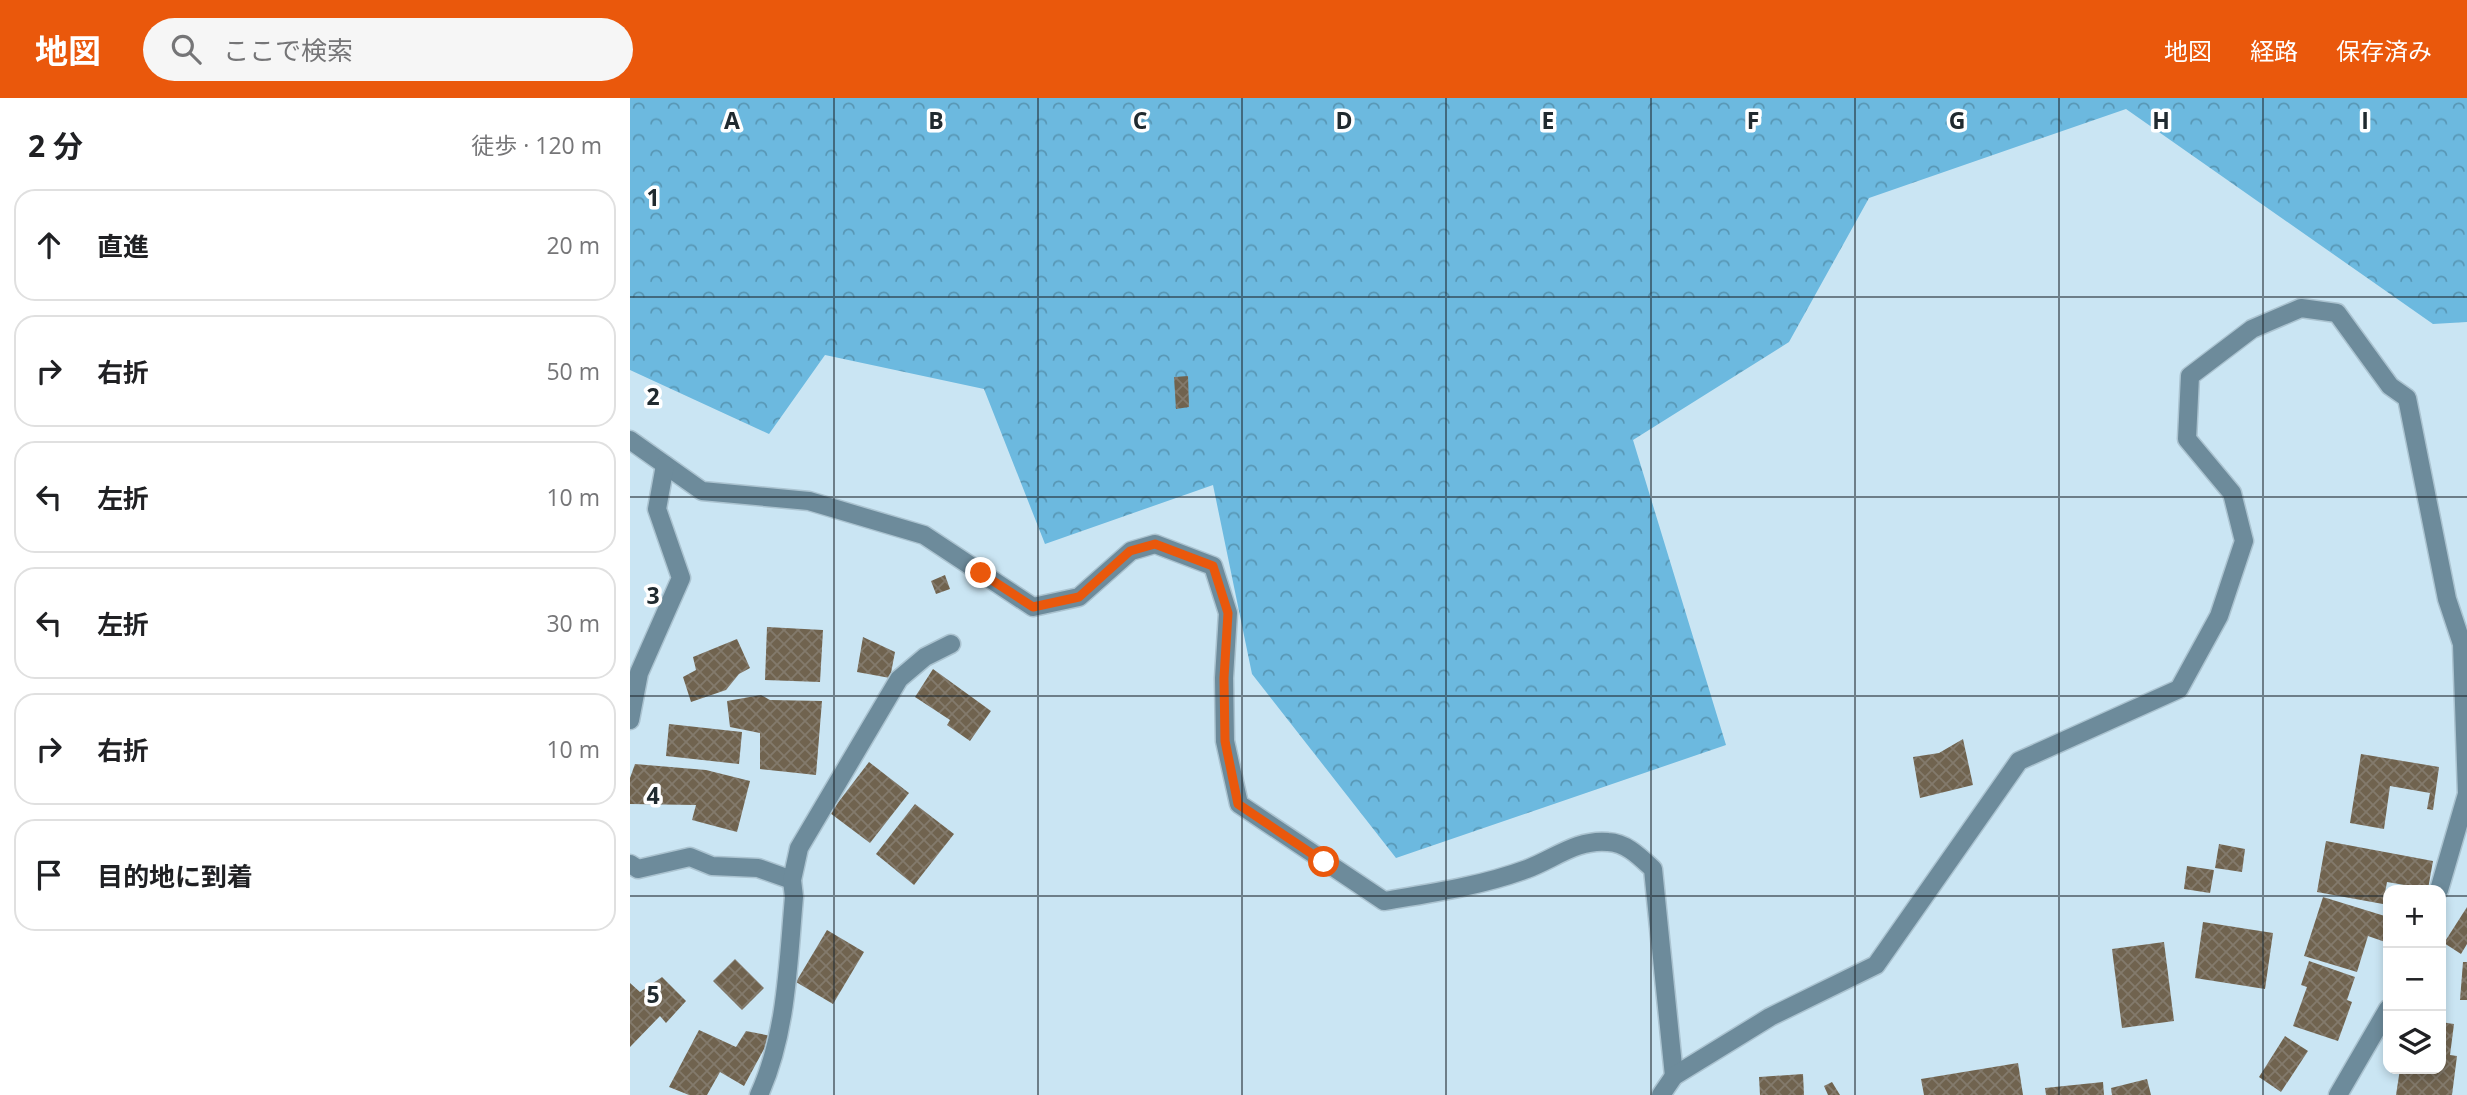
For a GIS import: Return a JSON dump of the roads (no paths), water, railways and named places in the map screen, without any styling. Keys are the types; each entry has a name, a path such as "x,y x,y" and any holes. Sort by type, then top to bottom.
{"street":[{"path":"1661,1095 1674,1076 1770,1017 1876,965 2019,761 2179,689 2219,616 2244,541 2232,493 2187,439 2190,376 2252,329 2301,308 2337,313 2390,386 2407,398 2447,599 2462,644 2467,794 2440,885"},
{"path":"630,440 702,491 809,501 924,535 1033,607 1079,597 1130,551 1155,544 1213,566 1228,613 1224,678 1225,741 1238,804 1384,901 1466,886 1527,869 1575,846 1609,842 1634,850 1653,869 1674,1076"},
{"path":"630,720 639,673 681,578 657,509 665,465"},
{"path":"759,1095 769,1074 782,1025 794,897 792,880 799,848 899,679 925,657 951,644"},
{"path":"630,864 638,869 690,857 712,866 758,868 792,880"},
{"path":"2339,1095 2387,1011"}]}
